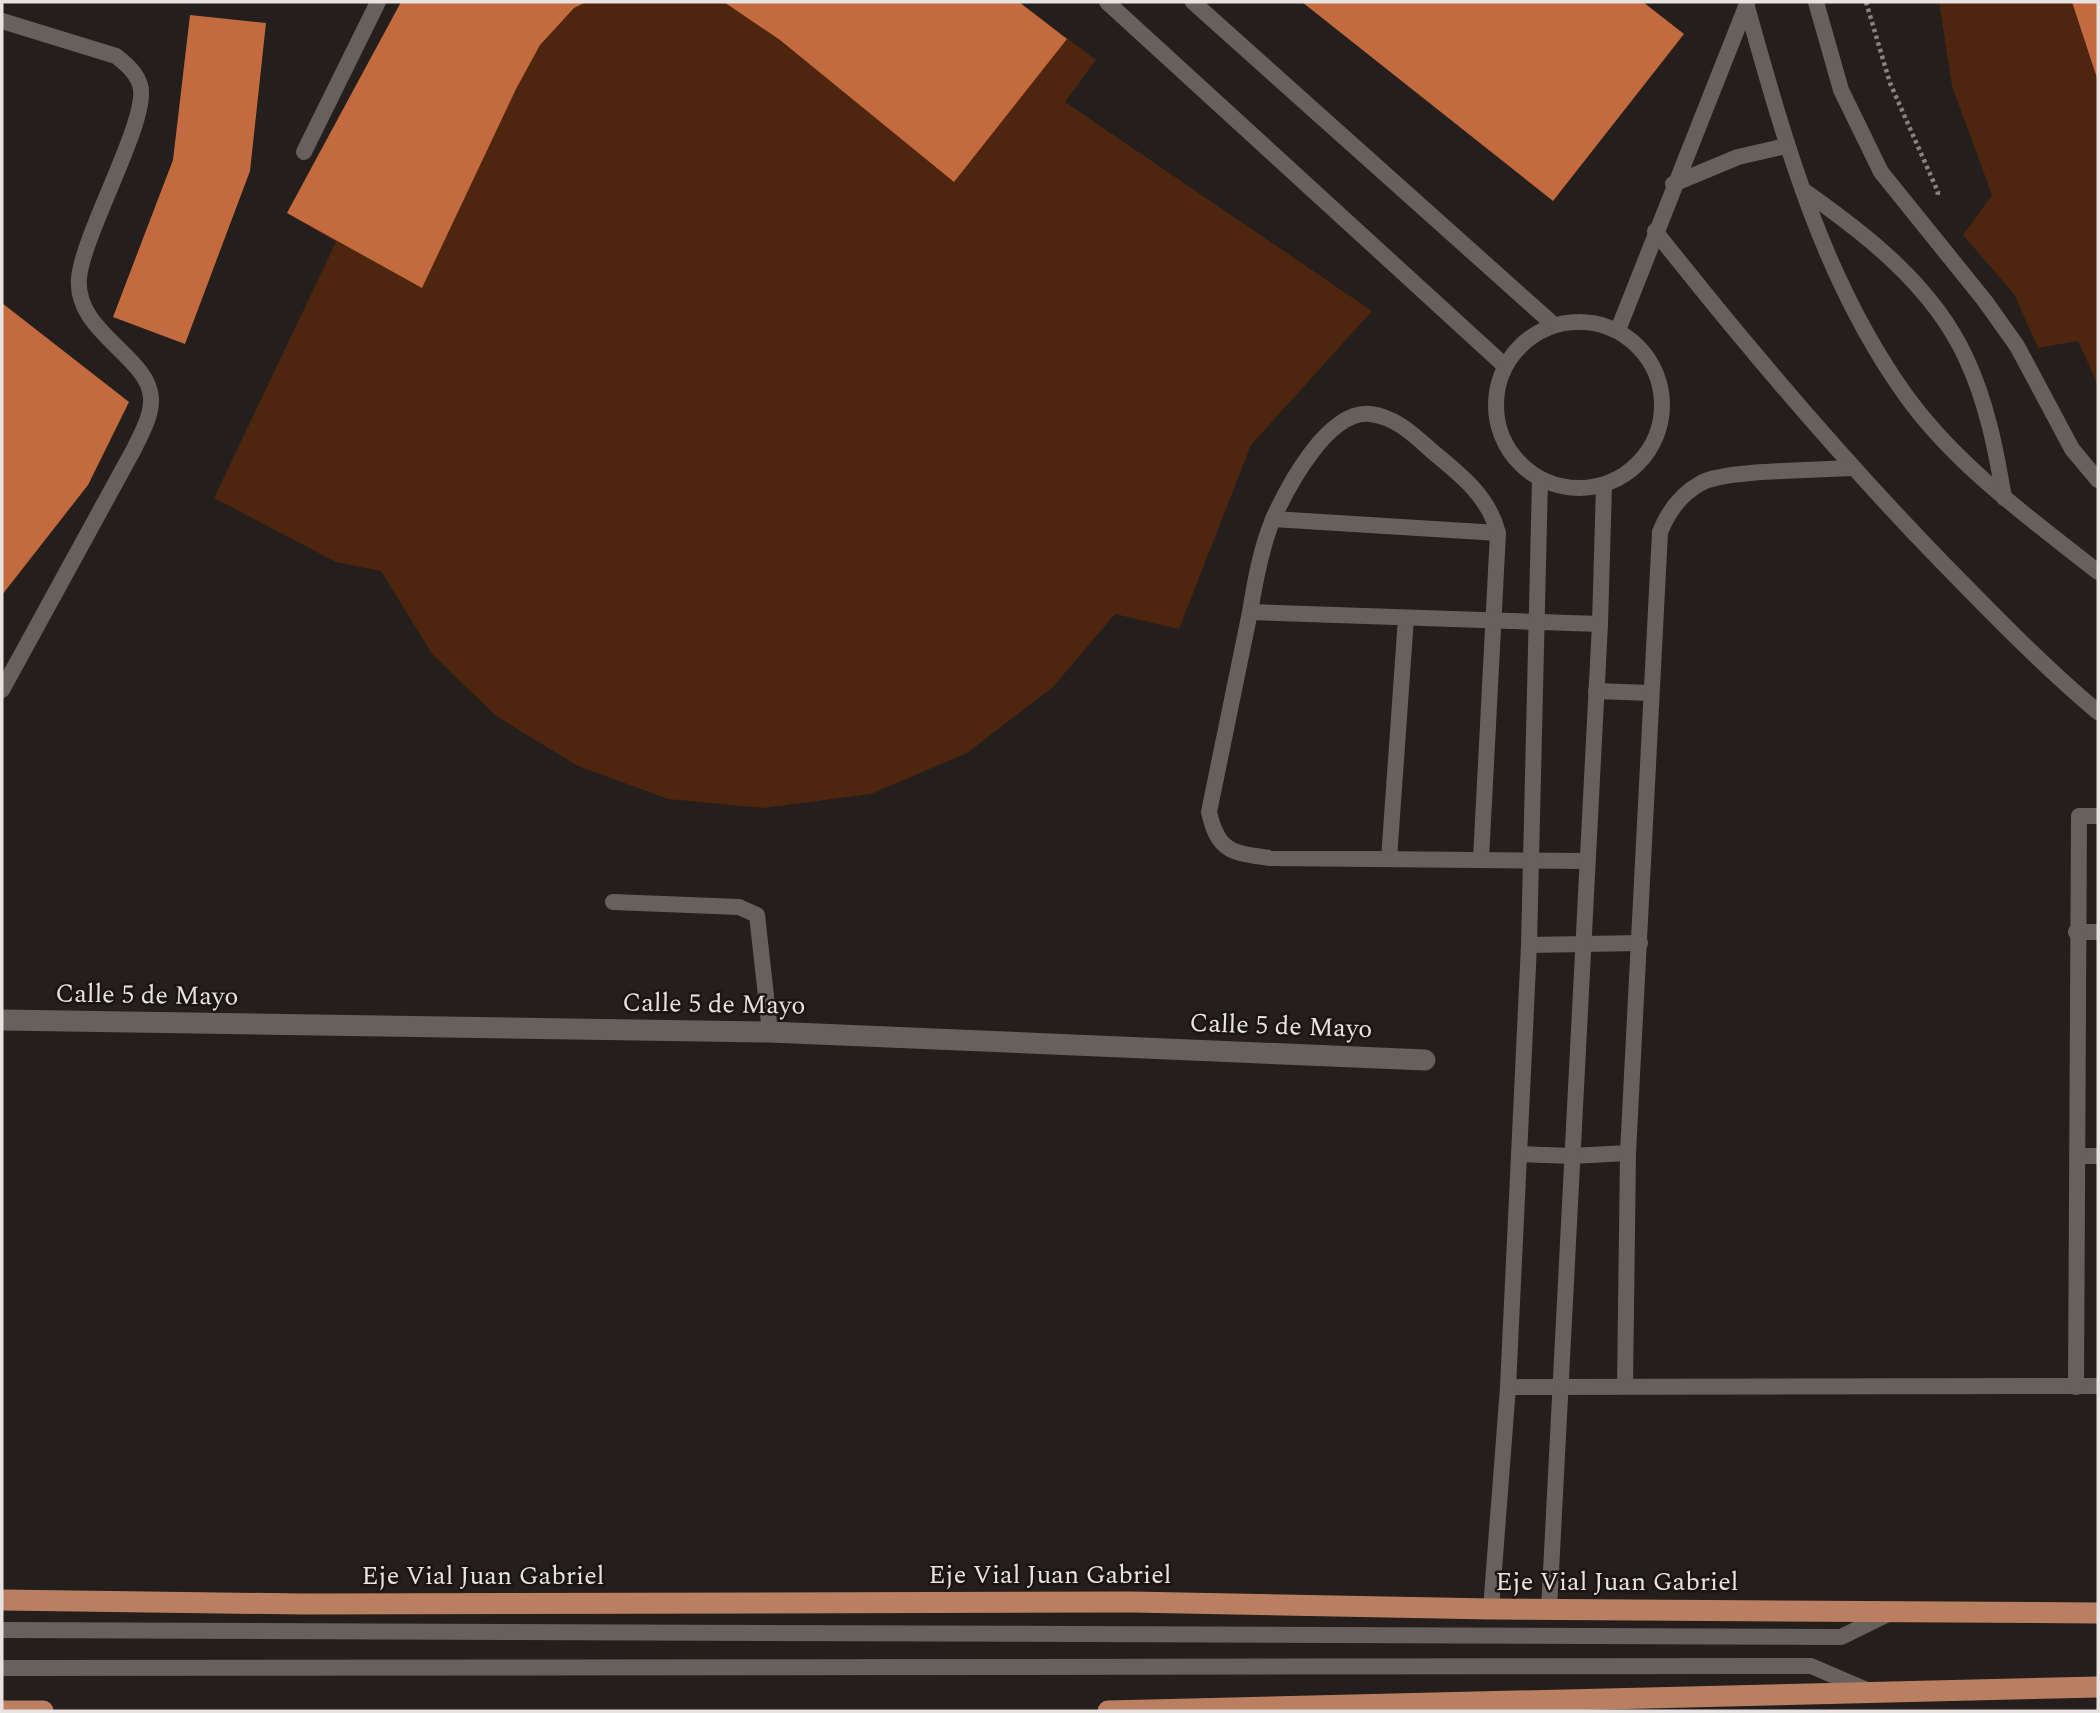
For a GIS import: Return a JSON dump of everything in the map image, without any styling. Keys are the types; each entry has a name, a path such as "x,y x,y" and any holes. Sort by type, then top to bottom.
{"main road":[{"name":"Eje Vial Juan Gabriel","path":"2,1600 302,1604 1131,1602 1549,1610 2098,1613"},
{"path":"1108,1711 2098,1687"},
{"path":"2,1711 43,1711"}],"street":[{"name":"Calle 5 de Mayo","path":"2,1020 770,1032 1424,1060"}],"lane":[{"path":"304,152 379,2"},
{"path":"1107,2 1505,366"},
{"path":"1193,2 1554,325"},
{"path":"1816,2 1842,90 1881,172 1986,301 2009,335 2072,449 2098,480"},
{"path":"1618,330 1673,184 1747,4"},
{"path":"1747,4 1786,146 1802,189 1849,302 1877,351 1908,399 2004,498 2098,572"},
{"path":"2,21 116,56 132,69 141,86 141,107 98,216 79,276 80,298 89,317 145,380 151,398 147,420 134,449 2,690"},
{"path":"1673,184 1738,157 1786,146"},
{"path":"1802,189 1879,247 1941,316 1966,357 1987,412 2004,498"},
{"path":"1655,231 1734,331 1852,468 2037,659 2098,712"},
{"path":"1586,322 1618,330 1650,359 1659,379 1662,400 1660,422 1653,443 1640,461 1624,475 1604,485 1560,487 1540,479 1522,466 1508,450 1499,430 1495,409 1497,387 1505,366 1517,348 1534,334 1554,325 1586,322"},
{"path":"1481,859 1498,533 1493,512 1461,475 1408,430 1388,418 1367,414 1341,424 1314,445 1273,519 1256,575 1209,812 1213,830 1221,844 1235,853 1270,858 1586,861"},
{"path":"1625,1386 1628,1153 1660,532 1680,499 1702,481 1756,473 1852,468"},
{"path":"1491,1609 1507,1387 1529,945 1540,479"},
{"path":"1549,1610 1600,624 1604,485"},
{"path":"1273,519 1498,533"},
{"path":"1250,612 1600,624"},
{"path":"1389,859 1406,618"},
{"path":"1596,691 1650,693"},
{"path":"2076,1387 2078,816 2098,816"},
{"path":"613,902 738,907 757,915 770,1032"},
{"path":"2076,932 2098,932"},
{"path":"1529,945 1640,943"},
{"path":"1519,1154 1572,1156 1628,1153"},
{"path":"2078,1156 2098,1156"},
{"path":"1507,1387 2098,1386"},
{"path":"2,1630 1841,1637 1892,1612"},
{"path":"2,1668 1811,1666 1876,1693"}],"path":[{"path":"1866,2 1890,83 1938,192 1928,232"}],"shaded area":[{"path":"401,2 1019,2 1096,60 1065,102 1372,311 1251,445 1179,629 1115,614 1053,687 967,753 871,794 763,808 668,799 578,766 496,716 432,654 381,571 336,562 214,498 336,242 287,213"},
{"path":"1939,2 2098,2 2098,385 2078,341 2038,348 2014,294 1963,235 1992,195 1952,86"}],"building":[{"path":"401,2 586,2 574,8 540,45 516,89 422,288 287,213"},
{"path":"724,2 1019,2 1067,39 954,182 780,40"},
{"path":"1302,2 1643,2 1684,34 1553,201"},
{"path":"2072,2 2098,2 2098,81"},
{"path":"190,15 266,23 250,171 185,344 113,317 173,160"},
{"path":"2,303 129,402 88,485 2,595"}]}
